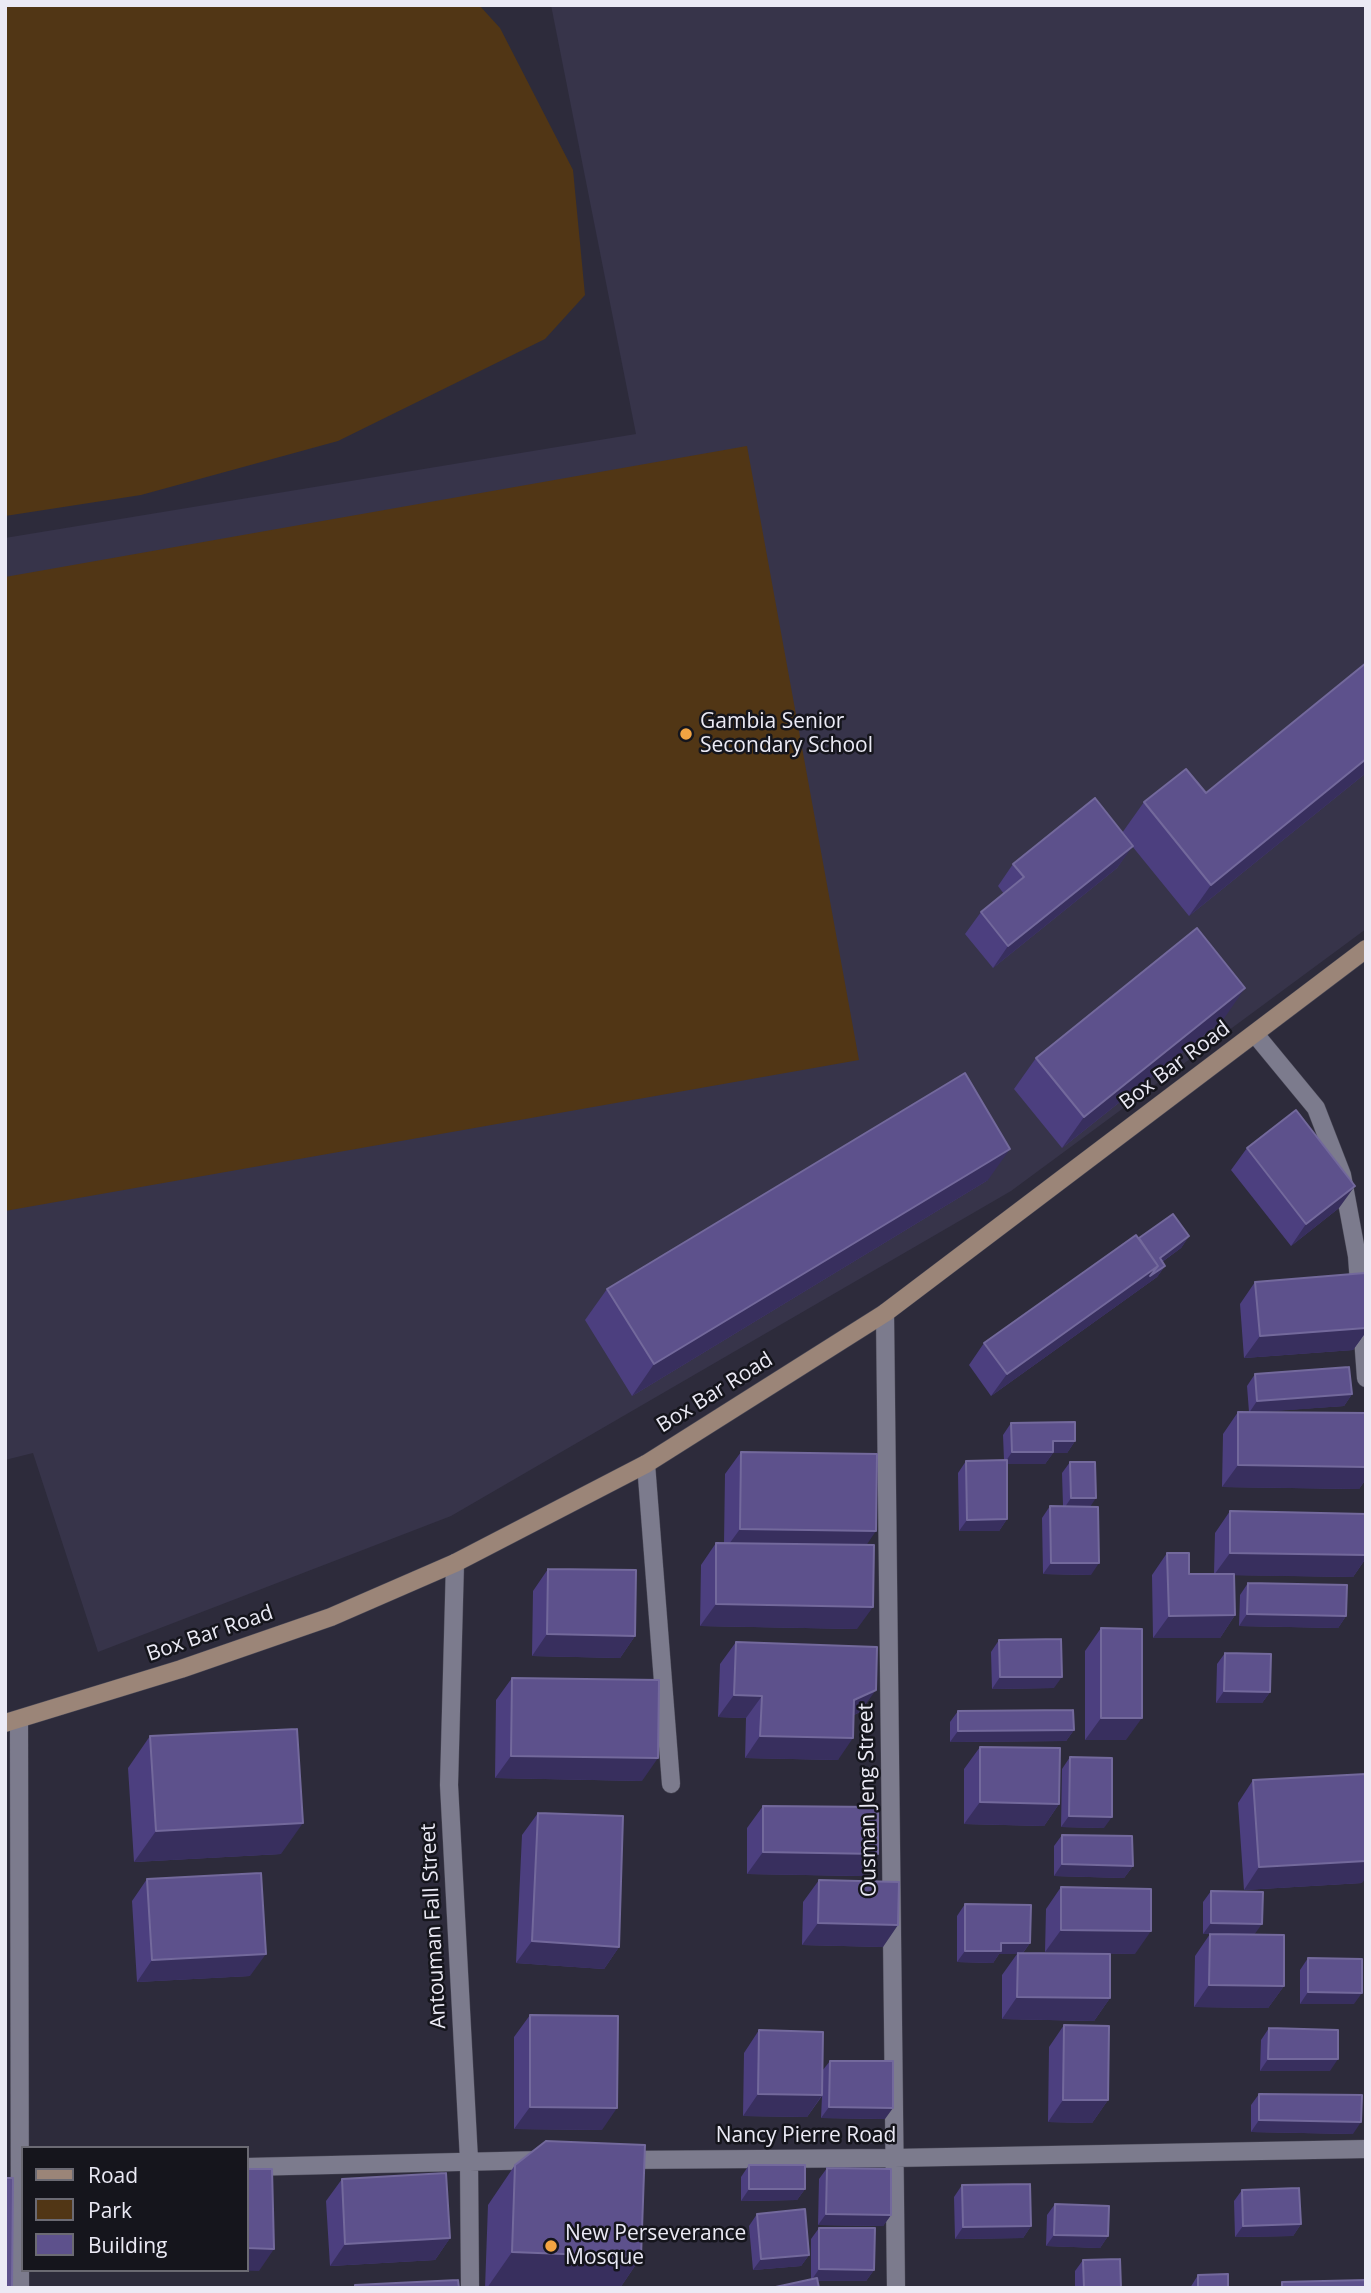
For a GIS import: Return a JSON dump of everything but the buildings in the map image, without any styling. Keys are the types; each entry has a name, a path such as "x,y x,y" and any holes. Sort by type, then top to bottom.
{"street":[{"name":"Box Bar Road","path":"12,1722 181,1669 331,1617 455,1563 646,1464 885,1312 1366,949"},
{"path":"1255,1034 1316,1108 1342,1175 1357,1256 1366,1378"},
{"name":"Ousman Jeng Street","path":"885,1312 897,2288"},
{"path":"646,1464 671,1784"},
{"name":"Antouman Fall Street","path":"455,1563 449,1785 468,2160 470,2288"},
{"path":"12,1722 16,2174 20,2288"},
{"name":"Nancy Pierre Road","path":"606,2160 894,2158 1366,2149"},
{"path":"248,2167 468,2160 565,2160"}],"shaded area":[{"name":"Gambia Senior Secondary School","path":"551,5 1366,5 1366,929 1011,1191 451,1516 98,1652 33,1453 5,1460 5,538 636,434"}],"green space":[{"path":"5,5 479,5 500,28 573,170 585,295 545,339 338,441 141,495 5,516"},
{"path":"747,446 859,1060 5,1211 5,577"}],"place":[{"name":"Gambia Senior Secondary School","path":"686,734"},
{"name":"New Perseverance Mosque","path":"551,2246"}]}
